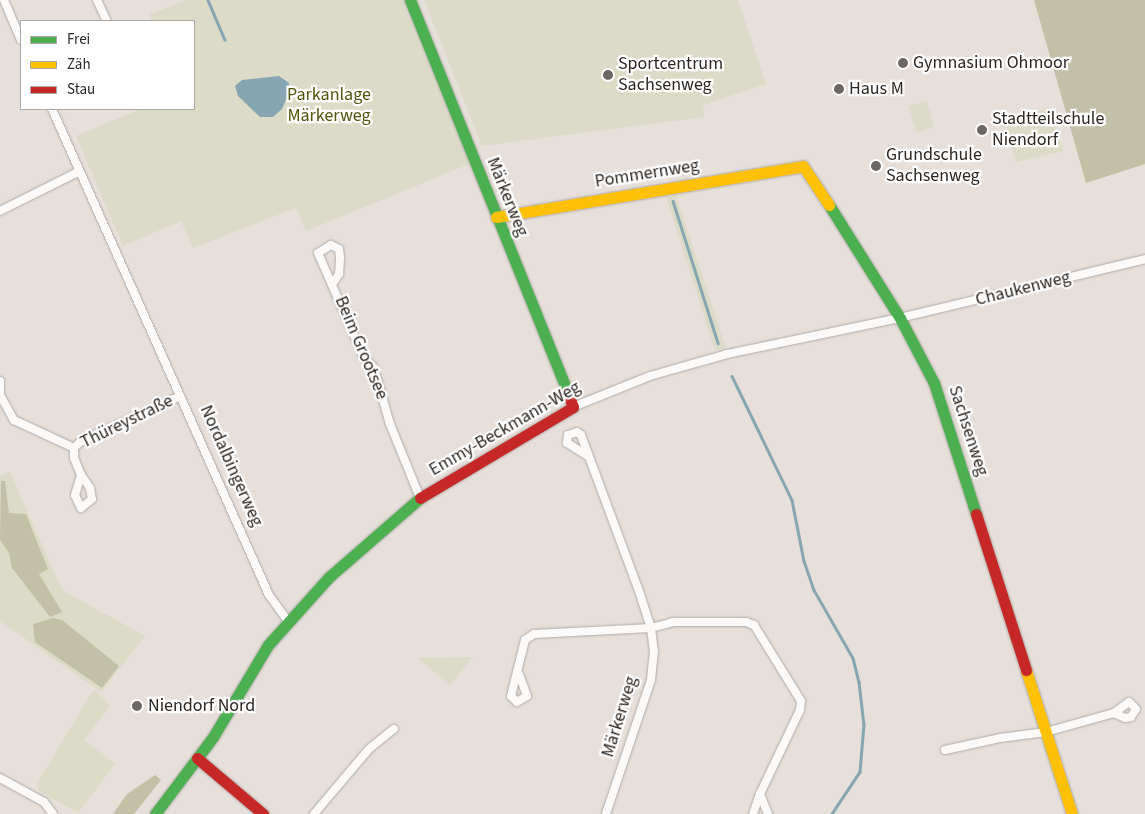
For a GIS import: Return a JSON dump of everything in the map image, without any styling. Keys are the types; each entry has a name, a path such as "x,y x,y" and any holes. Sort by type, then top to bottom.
{"street":[{"path":"4,0 20,38"},
{"path":"97,0 107,20"},
{"name":"Märkerweg","path":"410,0 573,407"},
{"name":"Nordalbingerweg","path":"52,110 269,595 287,620"},
{"name":"Pommernweg","path":"496,217 803,166"},
{"name":"Sachsenweg","path":"803,166 900,318 934,383 1072,814"},
{"path":"0,211 80,171"},
{"name":"Chaukenweg","path":"900,318 1145,259"},
{"name":"Beim Grootsee","path":"333,283 362,356 374,368 390,424 420,498"},
{"name":"Emmy-Beckmann-Weg","path":"287,620 353,553 420,498 573,407 650,376 727,354 900,318"},
{"name":"Thüreystraße","path":"0,381 0,395 14,420 74,448"},
{"name":"Thüreystraße","path":"74,448 88,437 180,396"},
{"name":"Thüreystraße","path":"74,448 74,458 81,475"},
{"name":"Märkerweg","path":"588,456 651,628 654,651 651,680 606,814"},
{"path":"155,814 197,758 257,661 287,620"},
{"path":"519,674 525,640 534,634 651,628 673,622 746,622 761,632 801,701 800,710 760,794 753,814"},
{"path":"945,750 1046,732 1114,713"},
{"path":"314,814 369,749 394,729"},
{"path":"197,758 263,814"},
{"path":"0,778 44,802 53,814"},
{"path":"760,794 768,814"}],"green space":[{"name":"Parkanlage Märkerweg","path":"187,0 402,0 469,164 306,231 296,208 193,248 181,221 123,246 76,136 139,110 195,110 195,20 151,20 150,14"},
{"name":"Sportcentrum Sachsenweg","path":"424,0 738,0 766,84 703,105 704,117 482,146"},
{"path":"1034,0 1145,0 1145,164 1086,183"},
{"path":"927,101 934,127 916,132 909,106"},
{"path":"1051,108 1063,151 1016,162 1005,120"},
{"path":"676,195 726,348 715,350 666,197"},
{"path":"10,472 62,590 145,636 101,692 0,621 0,476"},
{"path":"1,481 5,481 9,513 26,514 48,569 39,574 62,612 50,617 12,568 9,553 0,540"},
{"path":"53,618 62,620 119,666 102,688 35,642 33,624"},
{"path":"473,657 450,685 418,658"},
{"path":"94,689 110,706 84,740 115,764 78,813 39,791 37,784"},
{"path":"155,775 161,780 134,814 113,814 127,794"}],"water":[{"path":"279,76 289,83 288,95 282,109 273,117 260,117 238,96 235,86 242,80"}],"waterway":[{"path":"208,0 225,40"},
{"path":"673,201 718,343"},
{"path":"732,376 792,500 804,561 814,590 853,658 859,682 864,725 860,772 832,814"}],"traffic: fast":[{"path":"410,0 568,394"},
{"path":"829,205 900,318 934,383 976,514"},
{"path":"155,814 213,737 268,645 329,577 420,498"}],"traffic: slow":[{"path":"496,217 803,166 829,205"},
{"path":"1026,670 1072,814"}],"traffic: jam":[{"path":"420,498 573,407 568,394"},
{"path":"976,514 1026,670"},
{"path":"197,758 263,814"}],"place":[{"name":"Gymnasium Ohmoor","path":"903,63"},
{"name":"Sportcentrum Sachsenweg","path":"608,75"},
{"name":"Haus M","path":"839,89"},
{"name":"Stadtteilschule Niendorf","path":"982,130"},
{"name":"Grundschule Sachsenweg","path":"876,166"},
{"name":"Niendorf Nord","path":"137,706"}]}
